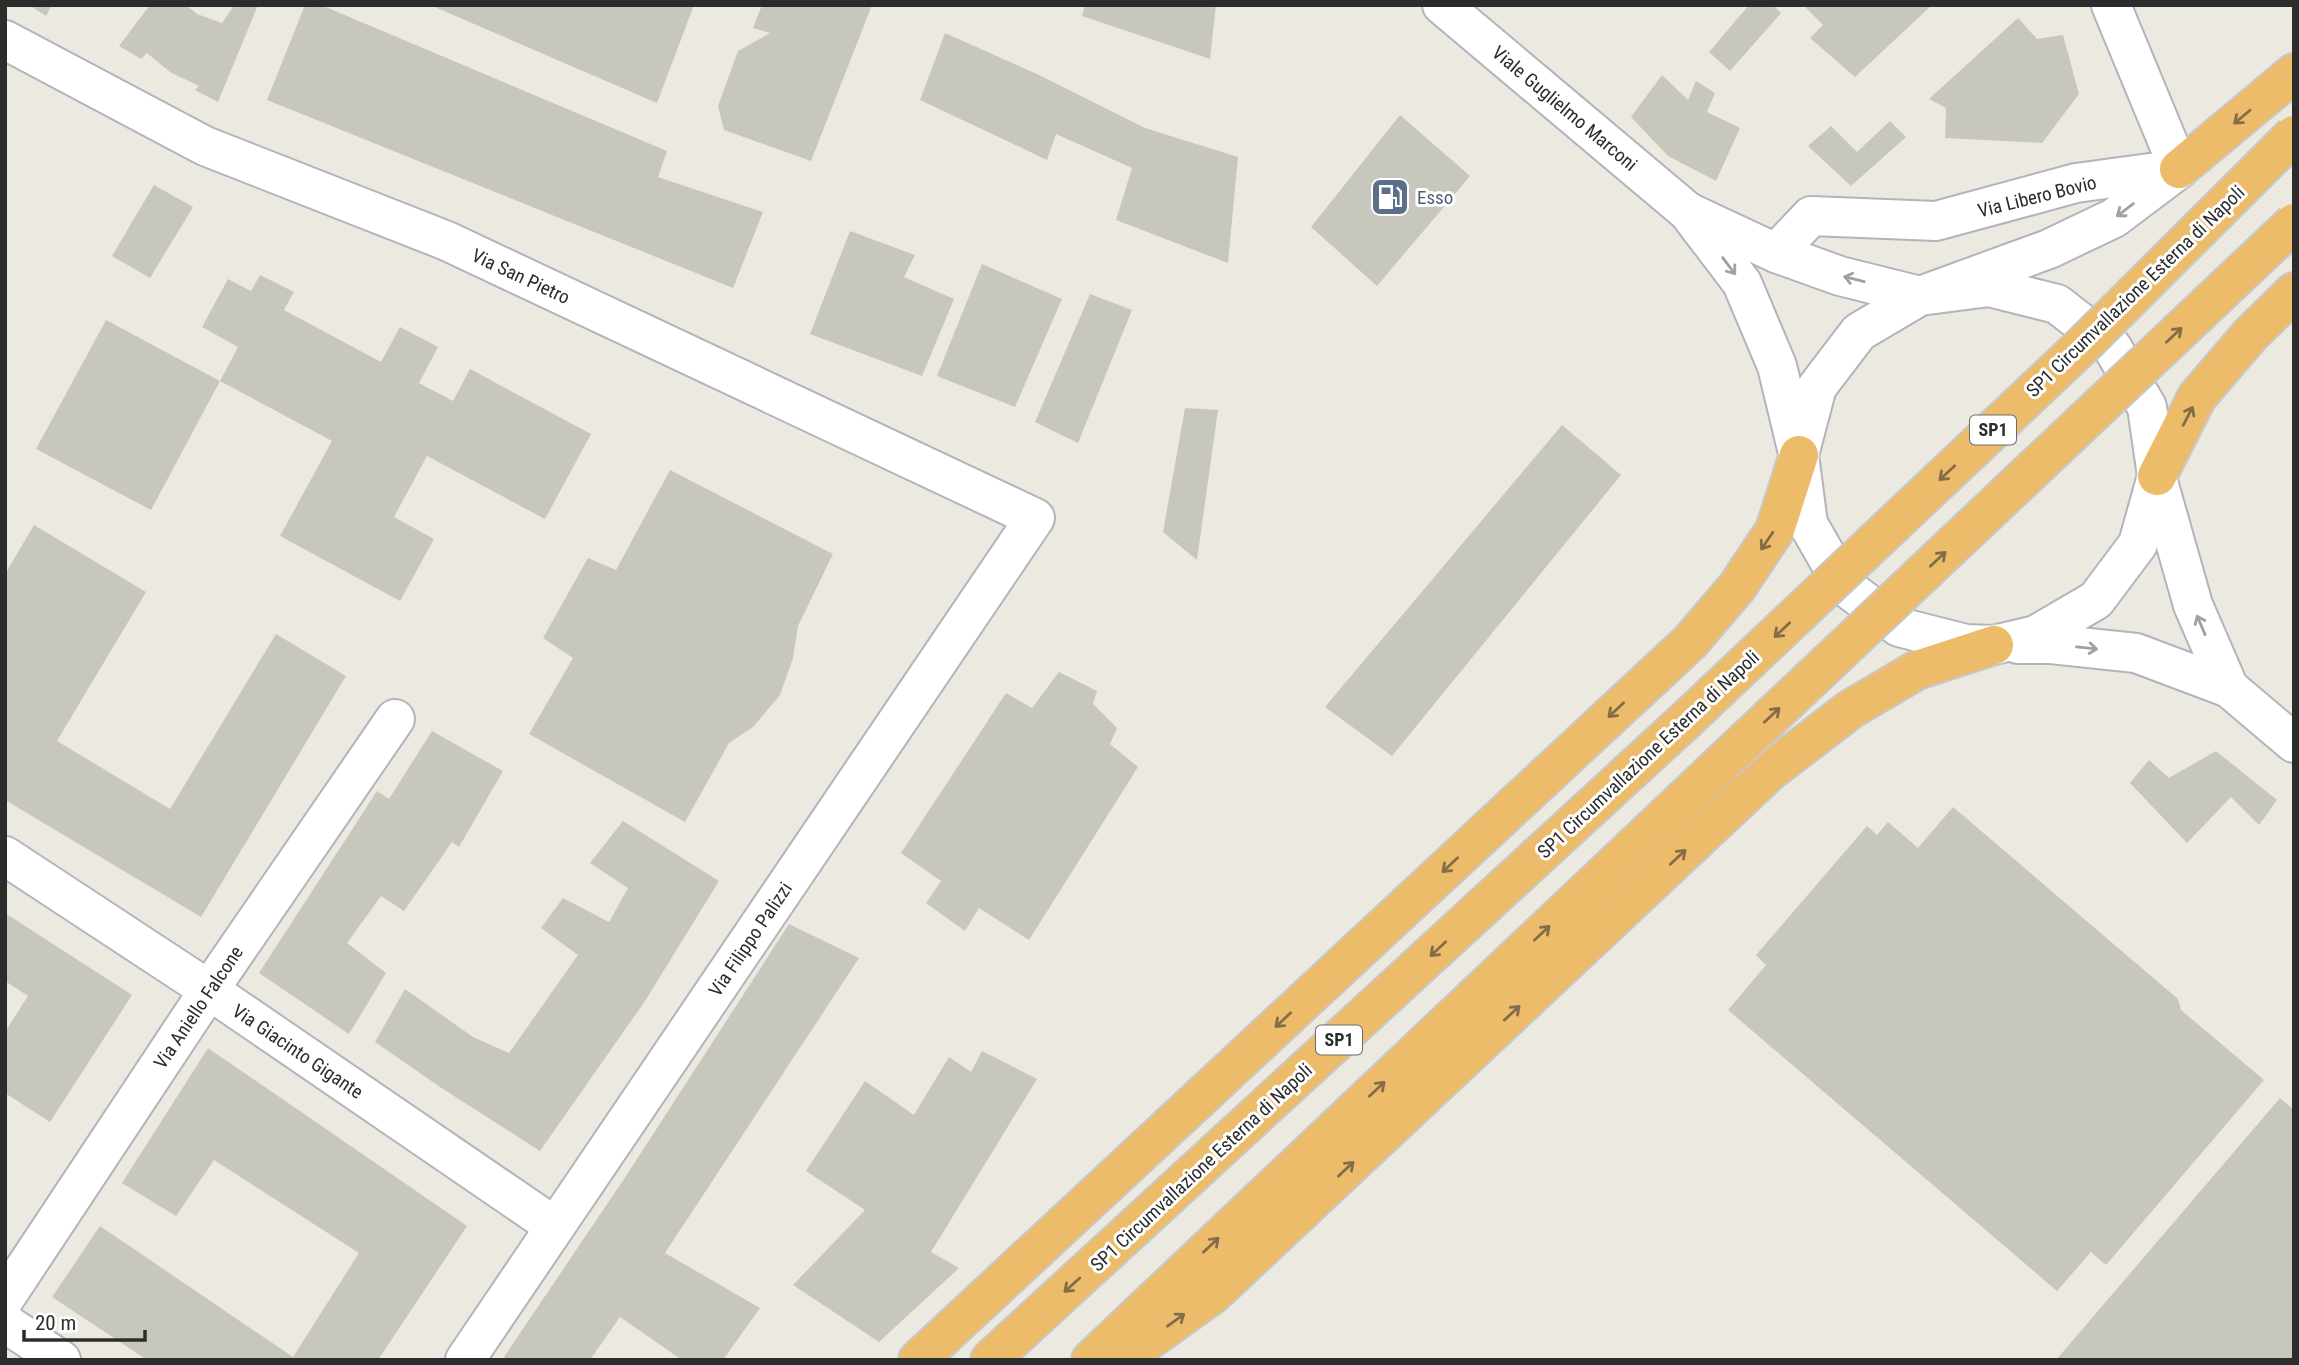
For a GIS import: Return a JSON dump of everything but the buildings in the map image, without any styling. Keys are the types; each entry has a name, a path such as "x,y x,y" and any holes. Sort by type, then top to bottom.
{"highway":[{"path":"2179,169 2294,73"},
{"name":"SP1 Circumvallazione Esterna di Napoli","path":"990,1360 1686,720 2084,344 2294,135"},
{"path":"1091,1360 2294,223"},
{"path":"2157,476 2197,397 2250,335 2294,292"},
{"path":"918,1360 1690,642 1737,587 1774,530 1799,455"},
{"path":"1121,1360 1213,1293 1770,771 1851,709 1917,670 1994,645"}],"street":[{"name":"Viale Guglielmo Marconi","path":"1443,5 1688,212 1742,283 1777,366 1799,455 1808,524 1843,585 1899,627 1966,644 1994,645"},
{"path":"1799,455 1817,387 1859,332 1920,296 2049,249 2114,218 2179,169 2111,5"},
{"name":"Via San Pietro","path":"5,40 205,146 447,241 1035,518"},
{"name":"Via Libero Bovio","path":"1776,253 1811,216 1936,221 2076,183 2179,169"},
{"name":"Viale Guglielmo Marconi","path":"1688,212 1776,253 1840,276 1920,296"},
{"path":"1920,296 1989,287 2057,304 2112,347 2147,407 2157,476 2193,604 2229,688"},
{"path":"1994,645 2036,635 2096,600 2138,544 2157,476"},
{"name":"Via Filippo Palizzi","path":"465,1360 1035,518"},
{"path":"1994,645 2051,644 2136,653 2229,688 2294,743"},
{"name":"Via Aniello Falcone","path":"5,1298 209,990 395,719"},
{"name":"Via Giacinto Gigante","path":"5,856 209,990 554,1226"},
{"path":"5,1323 61,1360"}],"place":[{"name":"Esso","path":"1390,197"}]}
